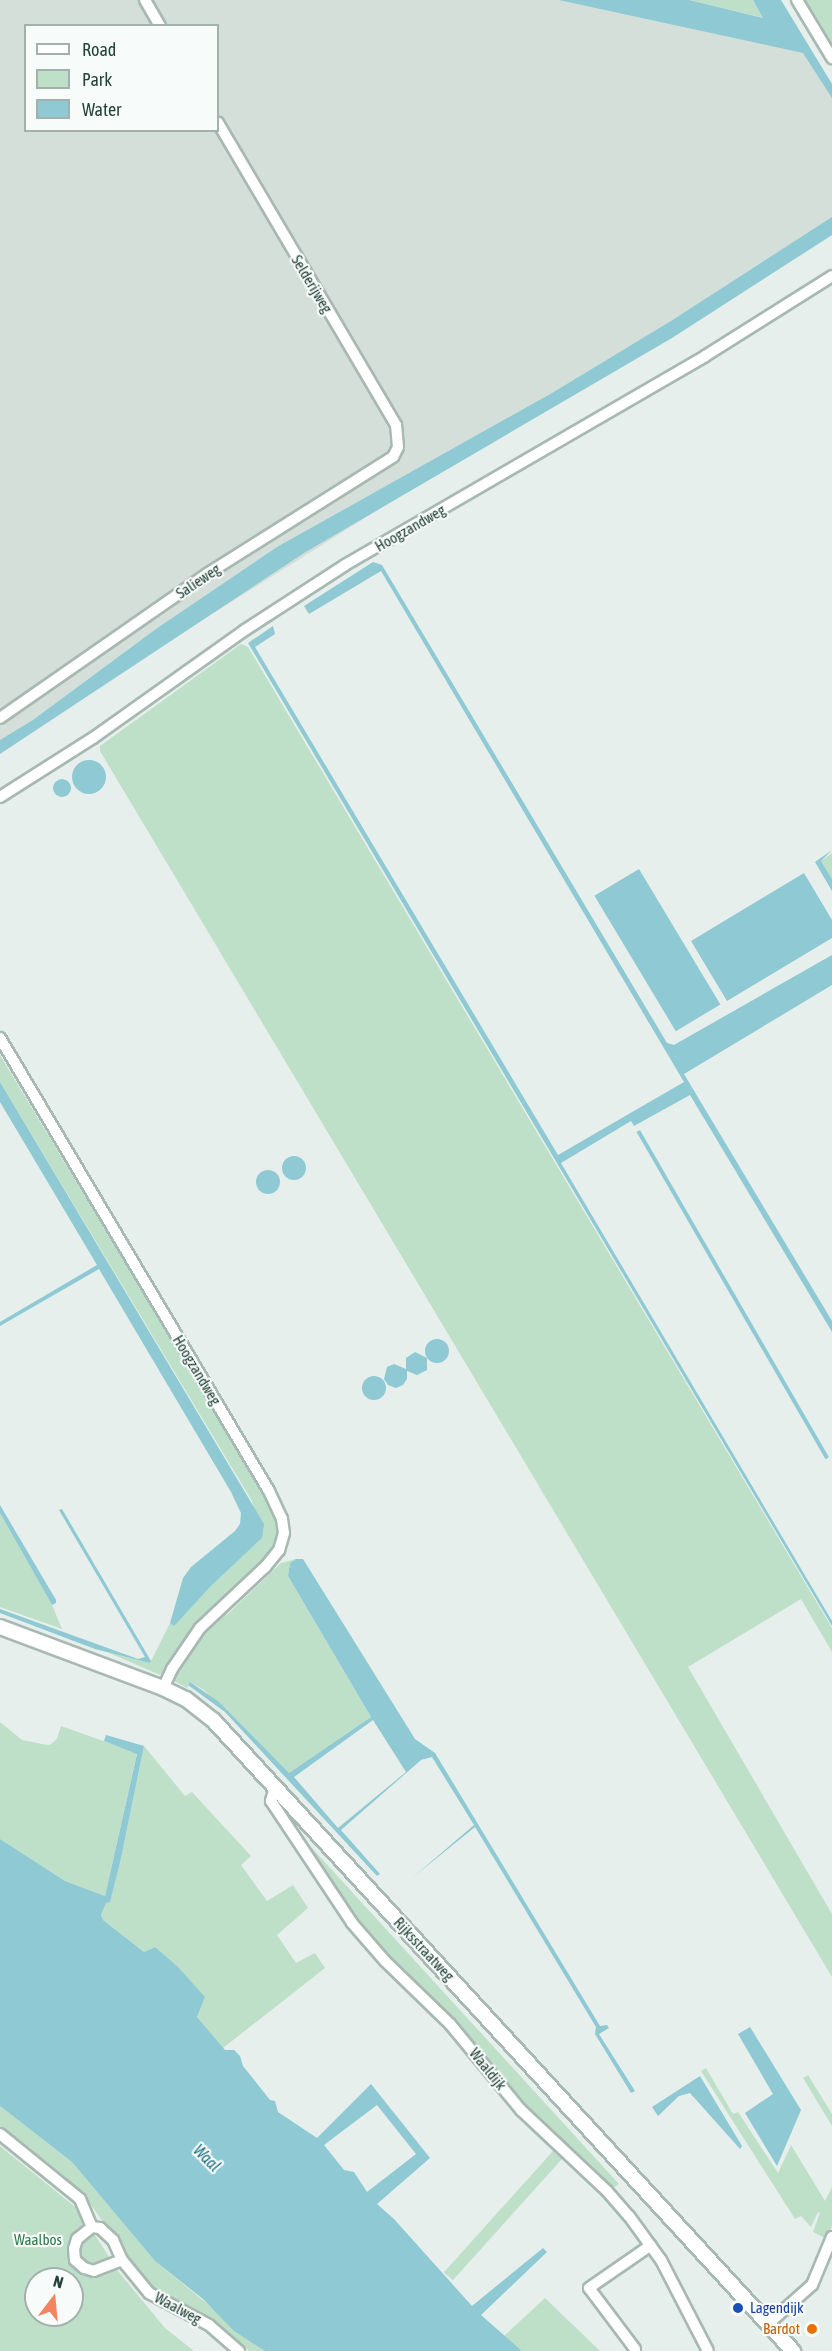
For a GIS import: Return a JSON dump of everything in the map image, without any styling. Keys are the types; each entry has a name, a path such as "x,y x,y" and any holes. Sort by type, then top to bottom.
{"street":[{"path":"145,0 159,24"},
{"path":"797,0 832,58"},
{"name":"Selderijweg","path":"219,125 396,425 398,447"},
{"name":"Hoogzandweg","path":"0,797 93,738 245,630 345,566 705,356 832,276"},
{"name":"Salieweg","path":"0,718 207,574 393,457 398,447"},
{"name":"Hoogzandweg","path":"0,1038 269,1491 282,1519 284,1533 279,1550 265,1567 200,1628 163,1688"},
{"name":"Rijksstraatweg","path":"0,1627 163,1688 186,1699 214,1721 793,2351"},
{"name":"Waaldijk","path":"275,1787 271,1801 352,1923 385,1961 450,2024 521,2110 607,2191 651,2245 708,2351"},
{"path":"0,2134 80,2199 92,2227 77,2239 74,2249 75,2260 84,2268 94,2271 122,2260"},
{"name":"Waalweg","path":"92,2227 100,2228 113,2240 122,2260 149,2293 209,2325 239,2351"},
{"path":"768,2324 812,2285 832,2237"},
{"path":"635,2349 589,2288 651,2245"}],"shaded area":[{"path":"0,0 640,0 795,35 832,94 832,225 0,747"}],"green space":[{"path":"689,0 753,0 764,18"},
{"path":"804,0 832,0 832,44 831,42"},
{"path":"241,644 248,647 832,1628 832,1652 801,1599 688,1667 832,1914 832,1977 100,751 100,746"},
{"path":"832,853 832,879 821,861"},
{"path":"0,1055 264,1494 276,1521 276,1543 268,1558 160,1675 107,1652 150,1663 170,1623 174,1625 262,1538 252,1501 0,1082"},
{"path":"0,1513 52,1605 62,1629 0,1607"},
{"path":"296,1559 290,1563 288,1576 371,1717 289,1773 204,1690 190,1682 187,1688 174,1681 177,1671 206,1626 228,1614 281,1563"},
{"path":"0,1722 22,1740 50,1745 57,1739 61,1726 137,1753 105,1896 65,1881 0,1839"},
{"path":"144,1746 185,1796 192,1792 251,1856 241,1865 267,1901 293,1885 308,1908 277,1935 296,1963 315,1953 325,1968 223,2048 197,2017 205,1997 155,1947 144,1952 103,1920 101,1915 106,1903 110,1901 120,1863"},
{"path":"289,1823 619,2184 610,2190 521,2105 420,1986 403,1975 344,1908"},
{"path":"706,2068 733,2114 738,2112 778,2173 791,2145 825,2201 832,2187 832,2226 827,2239 813,2232 820,2213 818,2212 811,2227 801,2216 795,2219 701,2071"},
{"path":"808,2075 832,2114 832,2126 803,2078"},
{"path":"0,2106 72,2162 155,2261 265,2351 249,2351 226,2330 179,2307 149,2287 89,2202 0,2130"},
{"name":"Waalbos","path":"0,2146 79,2210 118,2271 165,2328 194,2351 0,2351"},
{"path":"553,2151 562,2159 453,2280 444,2272"},
{"path":"545,2298 600,2351 522,2351 504,2336"}],"water":[{"path":"559,0 689,0 763,18 753,0 781,0 832,84 832,98 803,53"},
{"path":"832,217 832,235 672,338 304,553 0,754 0,740 33,720 156,629 277,547 552,393 671,321"},
{"path":"373,562 382,565 667,1043 674,1045 832,955 832,985 684,1074 832,1321 832,1332 690,1095 634,1126 631,1121 561,1163 832,1621 832,1626 248,643 273,626 275,634 255,647 558,1155 684,1082 381,571 309,614 304,606"},
{"path":"89,760 101,765 106,777 101,789 89,794 77,789 72,777 77,765"},
{"path":"58,779 66,779 71,784 69,795 58,797 53,792 53,784"},
{"path":"832,850 821,861 832,879 832,891 815,862"},
{"path":"639,869 720,1004 676,1031 594,896"},
{"path":"804,873 832,920 832,938 727,1001 691,941"},
{"path":"0,1082 264,1524 262,1538 211,1586 174,1626 170,1623 183,1578 191,1567 235,1531 240,1524 241,1513 231,1492 99,1269 0,1326 0,1322 97,1265 0,1102"},
{"path":"640,1130 829,1457 826,1459 637,1132"},
{"path":"294,1156 302,1160 306,1168 302,1176 294,1180 286,1176 282,1168 286,1160"},
{"path":"268,1170 276,1174 280,1182 276,1190 268,1194 260,1190 256,1182 260,1174"},
{"path":"437,1339 445,1343 449,1351 445,1359 437,1363 429,1359 425,1351 429,1343"},
{"path":"415,1352 427,1358 427,1370 417,1375 407,1371 407,1379 403,1385 396,1388 388,1385 384,1379 387,1367 394,1364 406,1369 406,1358"},
{"path":"374,1376 382,1380 386,1388 382,1396 374,1400 366,1396 362,1388 366,1380"},
{"path":"0,1505 56,1603 52,1605 0,1513"},
{"path":"62,1509 151,1661 150,1663 95,1649 0,1613 0,1609 138,1659 145,1657 59,1510"},
{"path":"296,1559 303,1559 415,1739 435,1753 600,2026 607,2025 609,2028 599,2034 635,2091 631,2093 595,2034 596,2027 475,1827 412,1878 474,1825 432,1757 421,1760 341,1830 380,1874 377,1876 225,1712 188,1685 190,1682 219,1702 289,1773 371,1717 288,1576 290,1563","holes":["373,1720 406,1772 338,1828 294,1777"]},
{"name":"Waal","path":"106,1735 144,1746 120,1863 110,1902 106,1903 101,1915 103,1920 144,1952 155,1947 178,1967 205,1997 197,2017 225,2050 234,2050 240,2056 243,2066 270,2100 275,2101 278,2112 317,2138 371,2084 430,2158 377,2204 394,2219 472,2306 543,2248 547,2252 481,2315 522,2351 265,2351 234,2331 203,2299 155,2261 72,2162 0,2106 0,1839 65,1881 105,1896 137,1754 104,1741","holes":["377,2105 416,2154 367,2192 354,2172 344,2170 324,2145"]},
{"path":"750,2027 801,2110 777,2166 745,2113 773,2094 738,2034"},
{"path":"700,2076 742,2146 740,2149 690,2093 679,2096 658,2116 652,2107"}],"place":[{"name":"Lagendijk","path":"738,2308"},
{"name":"Bardot","path":"812,2329"}]}
